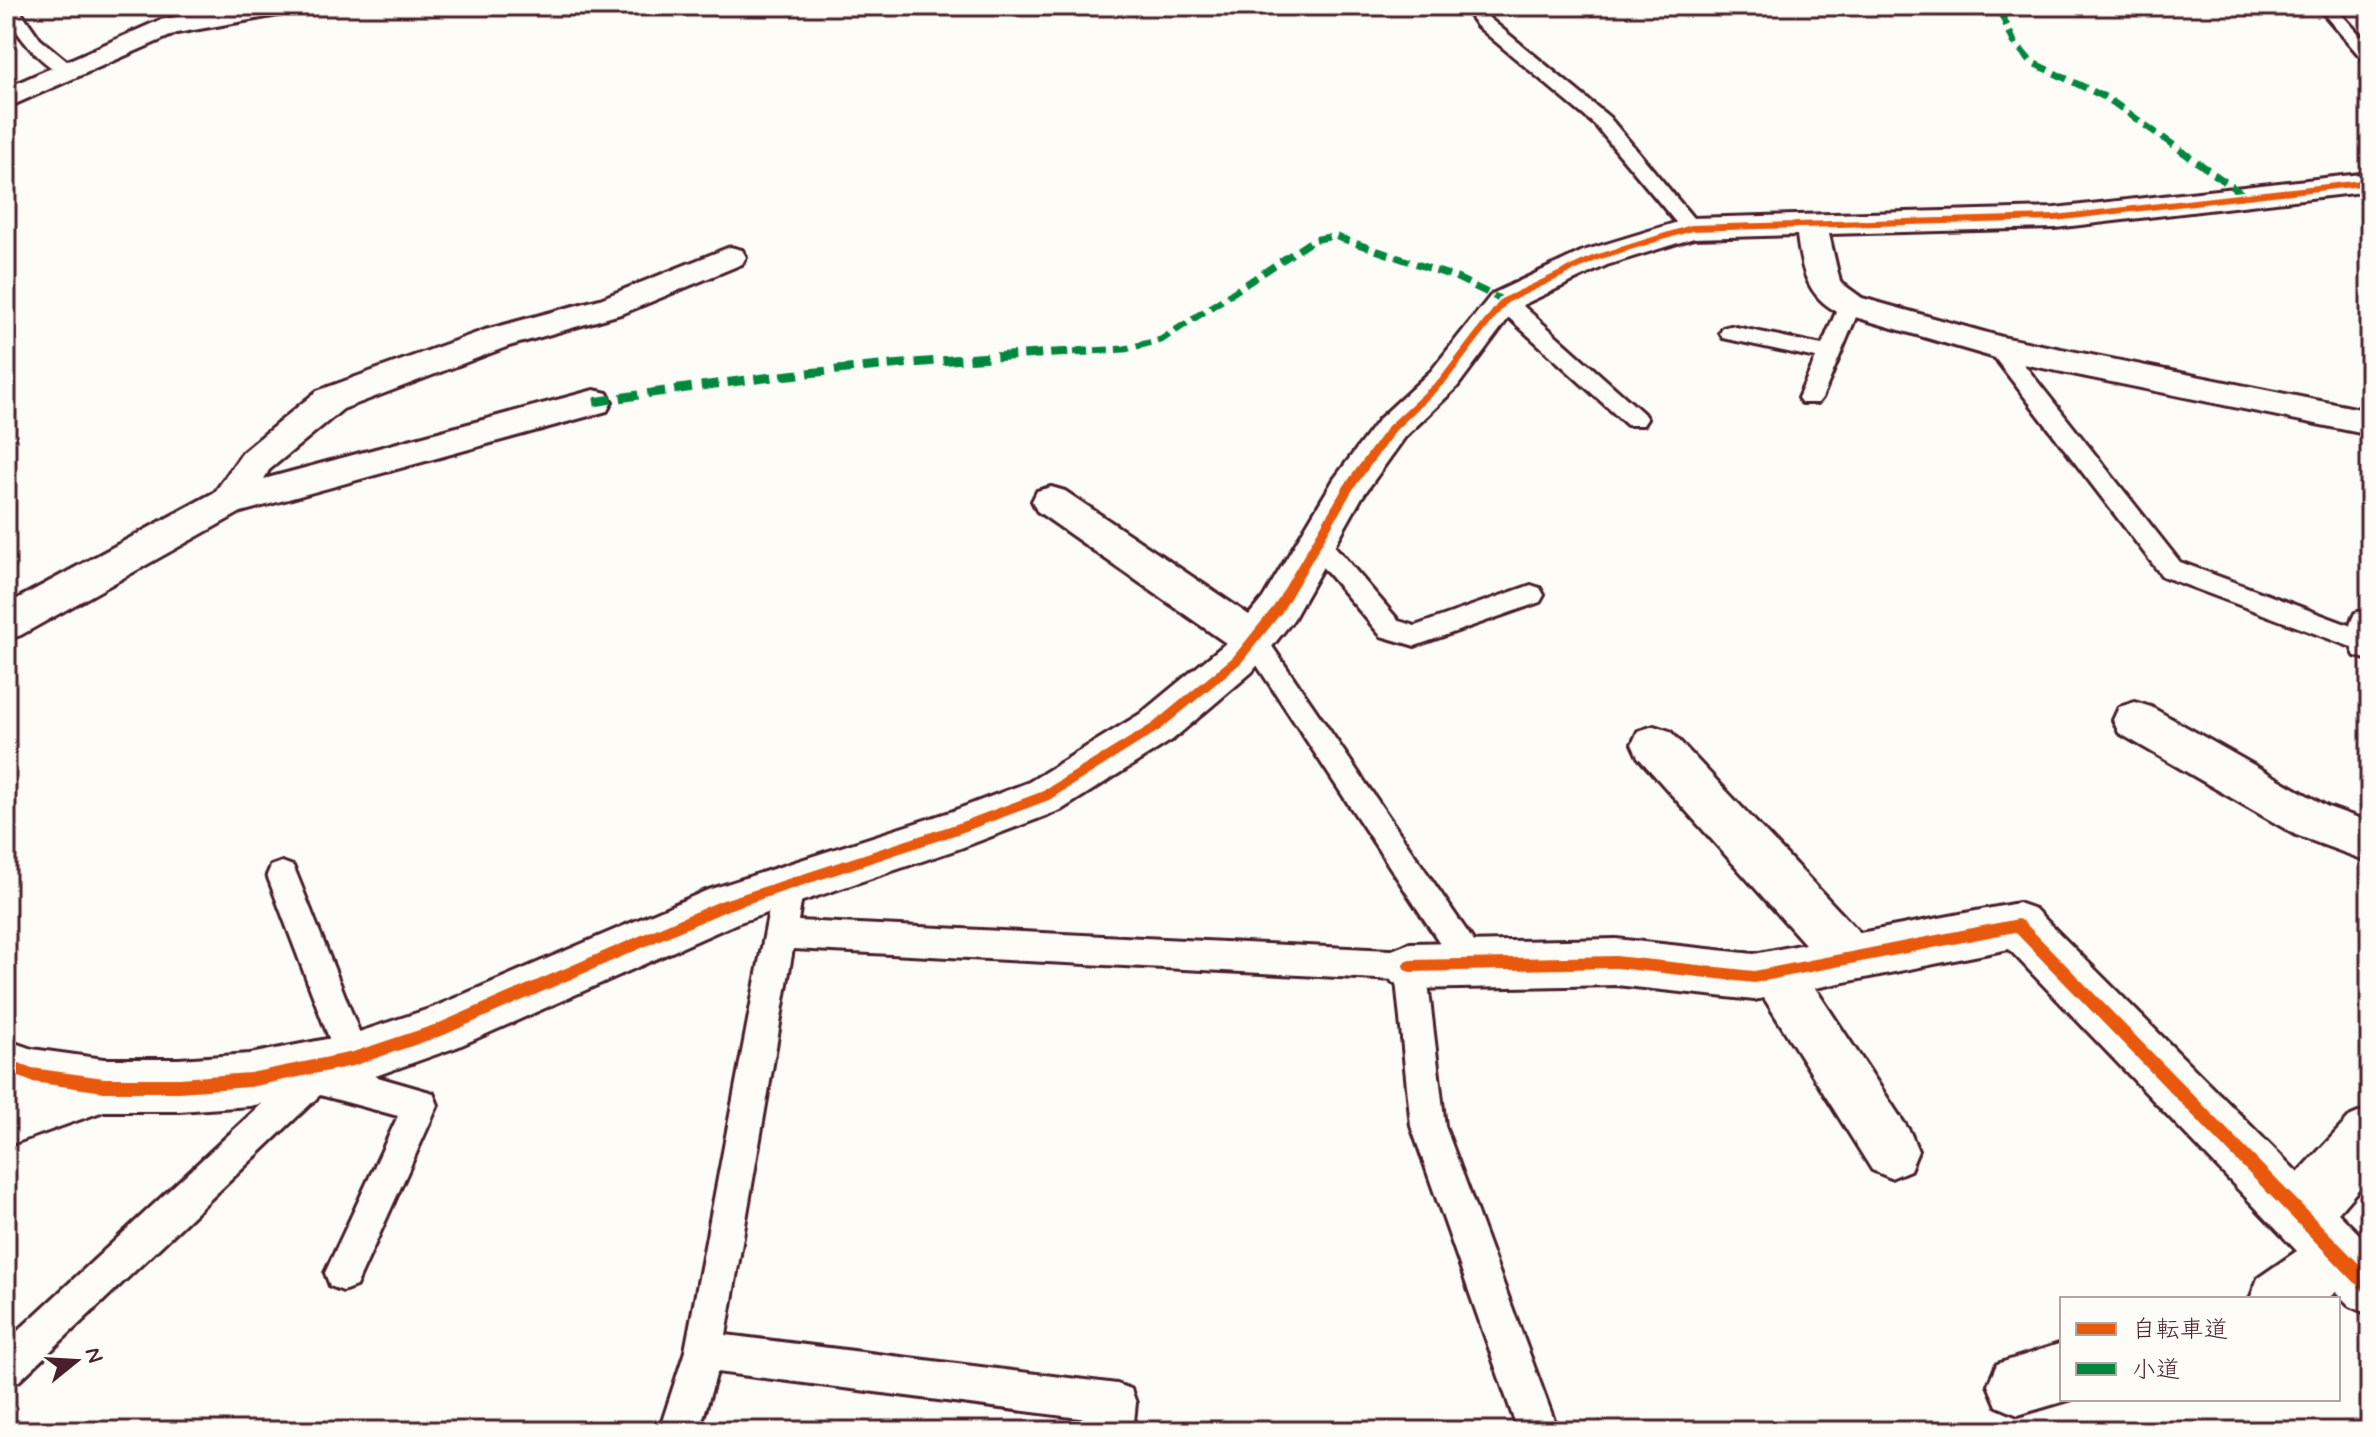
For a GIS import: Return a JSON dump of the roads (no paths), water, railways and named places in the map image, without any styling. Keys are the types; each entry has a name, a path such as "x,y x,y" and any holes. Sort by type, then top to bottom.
{"street":[{"path":"6,99 170,26 284,6"},
{"path":"6,1065 32,1075 104,1085 179,1085 250,1080 332,1067 439,1030 725,905 958,829 1045,796 1156,727 1237,660 1278,609 1348,489 1392,428 1444,379 1504,301 1595,258 1691,228 2055,218 2370,182"},
{"path":"1812,223 1820,282 1836,300 1999,348 2370,423"},
{"path":"229,502 256,461 330,400 497,338 612,306 730,257"},
{"path":"6,624 229,502 594,402"},
{"path":"1051,501 1254,640"},
{"path":"2370,624 2370,644"},
{"path":"2135,720 2312,821 2370,842"},
{"path":"1654,744 1850,958"},
{"path":"1410,966 1616,962 1754,977 2018,925 2355,1271 2284,1297"},
{"path":"1776,972 1891,1151"},
{"path":"6,1119 104,1085"},
{"path":"2299,1214 2370,1135"}],"lane":[{"path":"9,6 34,43 68,71"},
{"path":"1471,6 1483,22 1602,121 1691,228"},
{"path":"2325,6 2370,57"},
{"path":"1504,301 1635,419"},
{"path":"1810,398 1850,305"},
{"path":"1731,333 1829,354"},
{"path":"1999,348 2171,569 2370,644"},
{"path":"1317,543 1390,629 1415,636 1531,595"},
{"path":"1254,640 1472,965"},
{"path":"282,875 332,1067"},
{"path":"679,1431 704,1351 789,884"},
{"path":"780,934 1410,966 1428,1126 1538,1431"},
{"path":"332,1067 421,1105 343,1273"},
{"path":"6,1368 332,1067"},
{"path":"704,1351 1117,1403 1113,1431"}]}
